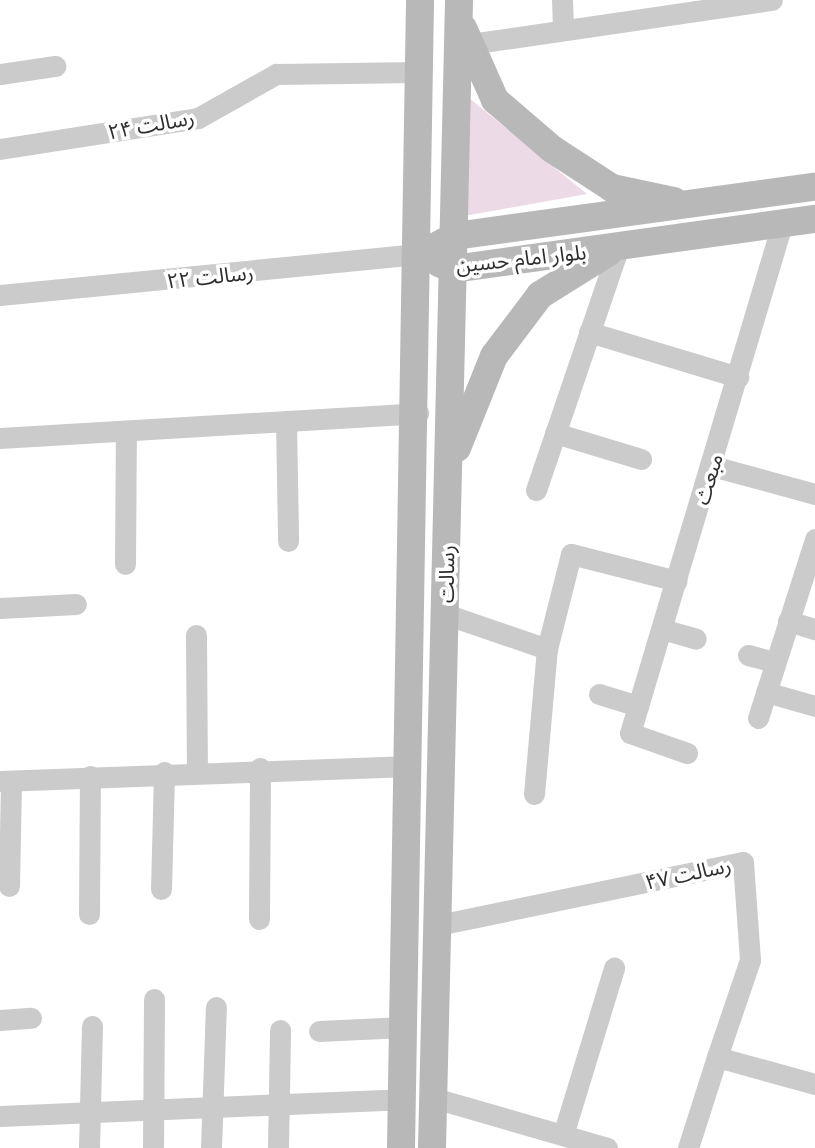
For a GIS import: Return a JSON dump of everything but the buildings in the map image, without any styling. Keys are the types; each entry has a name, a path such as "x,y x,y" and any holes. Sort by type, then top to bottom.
{"main road":[{"name":"رسالت","path":"401,1148 418,413 420,0"},
{"name":"رسالت","path":"432,1148 453,269 462,21"},
{"path":"462,21 495,100 551,149 612,188 693,205"},
{"name":"بلوار امام حسین","path":"420,254 455,236 815,187"},
{"name":"بلوار امام حسین","path":"420,254 453,269 815,219"},
{"path":"448,474 494,356 540,295 618,246"}],"street":[{"path":"562,0 563,30"},
{"path":"462,21 563,30 772,0"},
{"path":"0,74 55,66"},
{"name":"رسالت ۲۴","path":"0,149 198,118 276,74 418,72"},
{"name":"مبعث","path":"687,753 630,733 712,466 782,224"},
{"path":"536,490 618,246"},
{"name":"رسالت ۲۲","path":"0,295 420,254"},
{"path":"589,332 738,377"},
{"path":"0,438 418,413"},
{"path":"286,421 288,541"},
{"path":"125,564 126,432"},
{"path":"555,433 641,459"},
{"path":"712,466 815,494"},
{"path":"758,718 815,539"},
{"path":"534,794 547,649 571,554 677,581"},
{"path":"0,608 76,604"},
{"path":"445,614 547,649"},
{"path":"788,621 815,629"},
{"path":"663,629 696,639"},
{"path":"196,635 197,772"},
{"path":"748,655 775,662"},
{"path":"766,692 815,706"},
{"path":"599,694 638,706"},
{"path":"9,886 5,781 260,768 410,766"},
{"path":"258,919 260,768"},
{"path":"161,889 164,772"},
{"path":"89,914 90,776"},
{"name":"رسالت ۴۷","path":"438,925 743,862 750,960 717,1057"},
{"path":"563,1135 614,968"},
{"path":"153,1148 154,999"},
{"path":"211,1148 216,1007"},
{"path":"0,1020 31,1018"},
{"path":"89,1148 92,1026"},
{"path":"319,1031 404,1027"},
{"path":"278,1148 280,1030"},
{"path":"688,1148 717,1057 815,1084"},
{"path":"433,1098 607,1148"},
{"path":"0,1116 278,1107 402,1099"}],"shaded area":[{"path":"469,98 587,194 464,216"}]}
